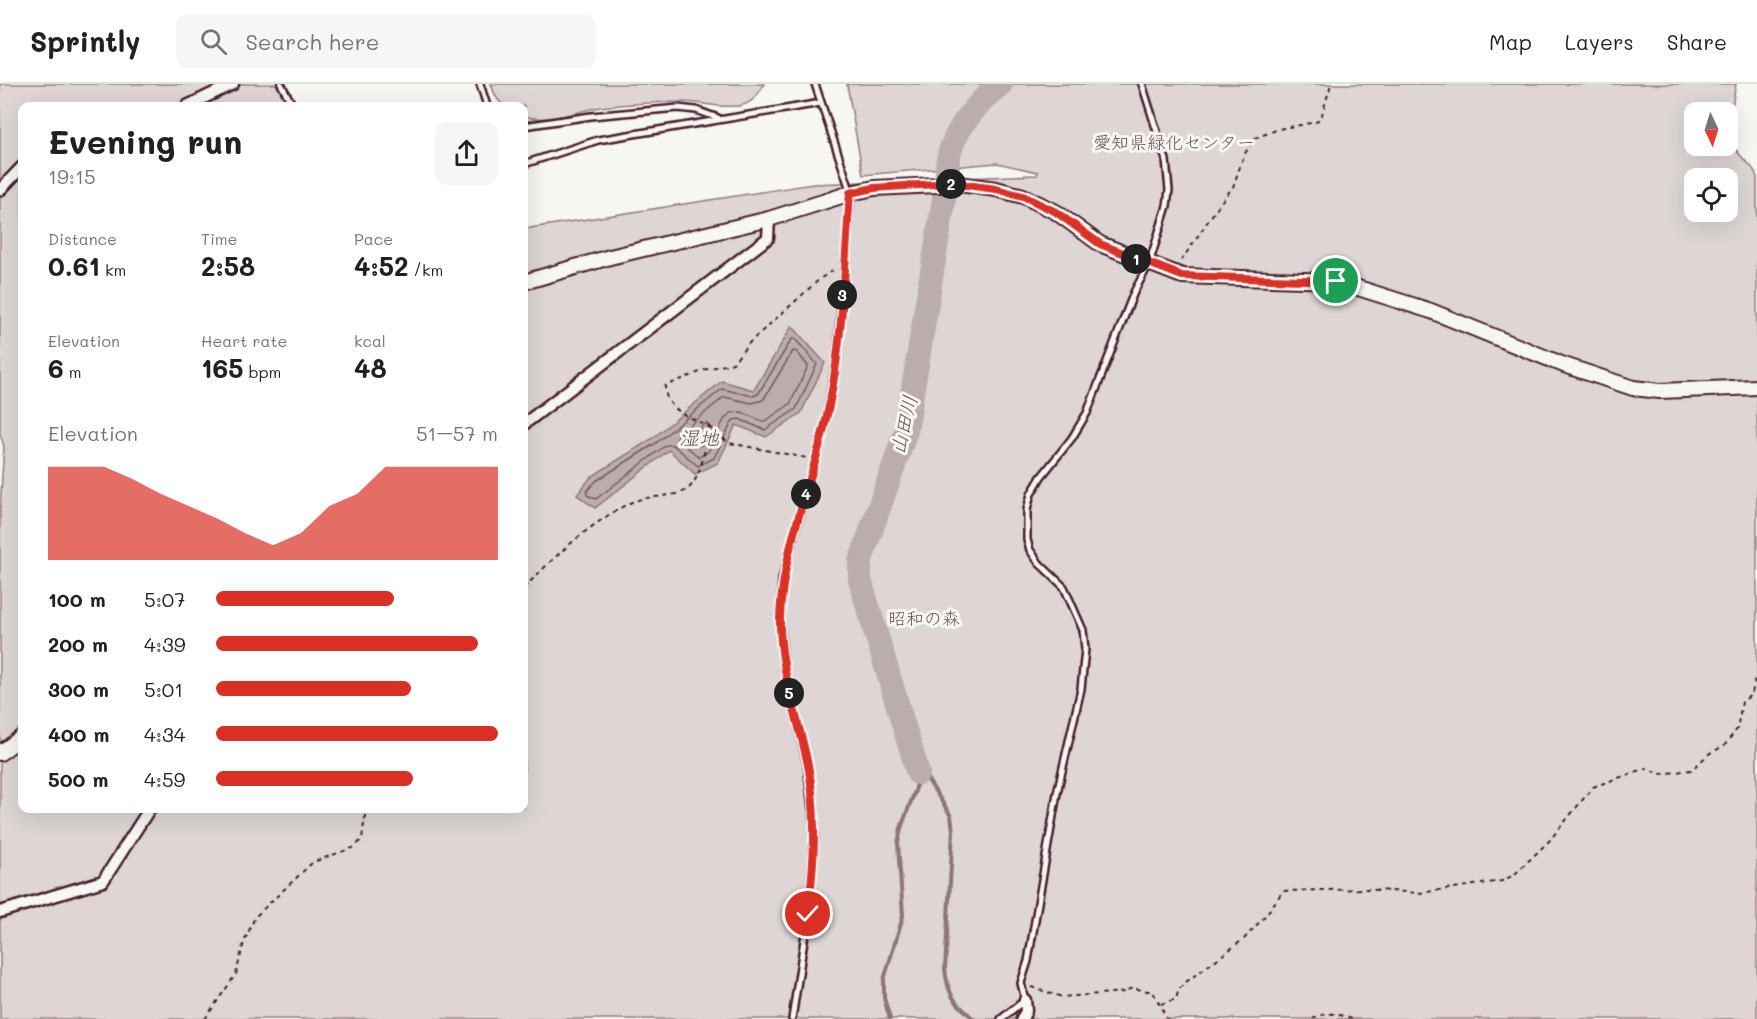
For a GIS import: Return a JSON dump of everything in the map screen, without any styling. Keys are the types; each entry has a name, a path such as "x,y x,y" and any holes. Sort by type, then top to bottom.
{"street":[{"path":"195,102 233,84"},
{"path":"0,190 18,171"},
{"path":"528,281 610,257 769,219 850,193 874,188 959,184 996,189 1023,196 1056,212 1100,244 1182,276 1311,279 1336,281 1361,287 1431,311 1564,365 1633,388 1660,391 1757,387"},
{"path":"528,421 768,238 769,219"},
{"path":"0,753 18,740"},
{"path":"0,912 103,881 147,813"},
{"path":"1022,1019 1026,1011 1025,999"}],"lane":[{"path":"281,84 290,102"},
{"path":"480,84 486,102"},
{"path":"792,1019 808,914 815,836 812,791 783,667 780,620 782,579 825,426 837,356 850,193 815,84"},
{"path":"1001,1019 1025,999 1021,983 1028,962 1057,793 1081,689 1084,649 1083,630 1064,587 1030,550 1027,540 1027,510 1031,494 1041,477 1072,438 1087,413 1134,292 1149,264 1167,206 1169,190 1166,160 1142,84"},
{"path":"528,163 598,140 821,103"},
{"path":"528,125 591,116 678,108 696,110 720,119"}],"path":[{"path":"1180,264 1221,202 1233,188 1244,155 1255,138 1279,129 1316,122 1321,118 1331,84"},
{"path":"816,461 784,452 750,449 729,443 709,427 671,407 665,396 665,386 707,369 734,363 750,342 821,278 845,265"},
{"path":"528,584 547,563 594,526 633,501 680,492 691,487 699,470 709,427"},
{"path":"1161,1004 1176,999 1179,988 1244,939 1283,891 1365,889 1419,892 1492,884 1514,875 1550,841 1593,787 1646,768 1660,774 1691,770 1710,753 1724,747 1737,729 1742,702 1752,694 1757,674"},
{"path":"205,1019 236,974 244,942 255,917 313,862 355,847 362,839 365,813"},
{"path":"1021,983 1062,997 1124,992 1132,988 1154,992 1167,1019"},
{"path":"1313,1019 1320,1014 1335,1013 1352,1019"}],"green space":[{"name":"昭和の森","path":"0,84 277,84 293,102 18,102 18,813 528,813 528,228 813,184 1037,175 1038,172 997,163 863,175 847,84 1736,84 1733,102 1684,102 1684,156 1738,156 1738,152 1754,170 1757,178 1757,1019 0,1019 0,509 4,446 0,434"},
{"path":"491,84 764,84 754,99 738,106 683,102 642,103 600,107 542,119 528,117 528,102 500,102"}],"water":[{"name":"湿地","path":"792,326 825,363 801,413 766,437 736,425 718,463 695,474 669,450 595,508 577,495 591,477 653,438 722,381 754,390"}],"waterway":[{"name":"山田川","path":"918,773 860,580 860,562 906,431 946,187 949,155 957,134 969,115 1001,84"},
{"path":"890,1019 884,998 884,980 903,916 898,844 901,828 916,788 918,773 926,777 951,816 953,830 945,969 953,998 974,1019"}],"route":[{"path":"808,914 815,836 812,791 783,667 780,620 782,579 825,426 837,356 850,193 874,188 935,184 959,184 996,189 1023,196 1056,212 1100,244 1182,276 1336,281"}],"park label":[{"name":"愛知県緑化センター","path":"1174,143"}]}
